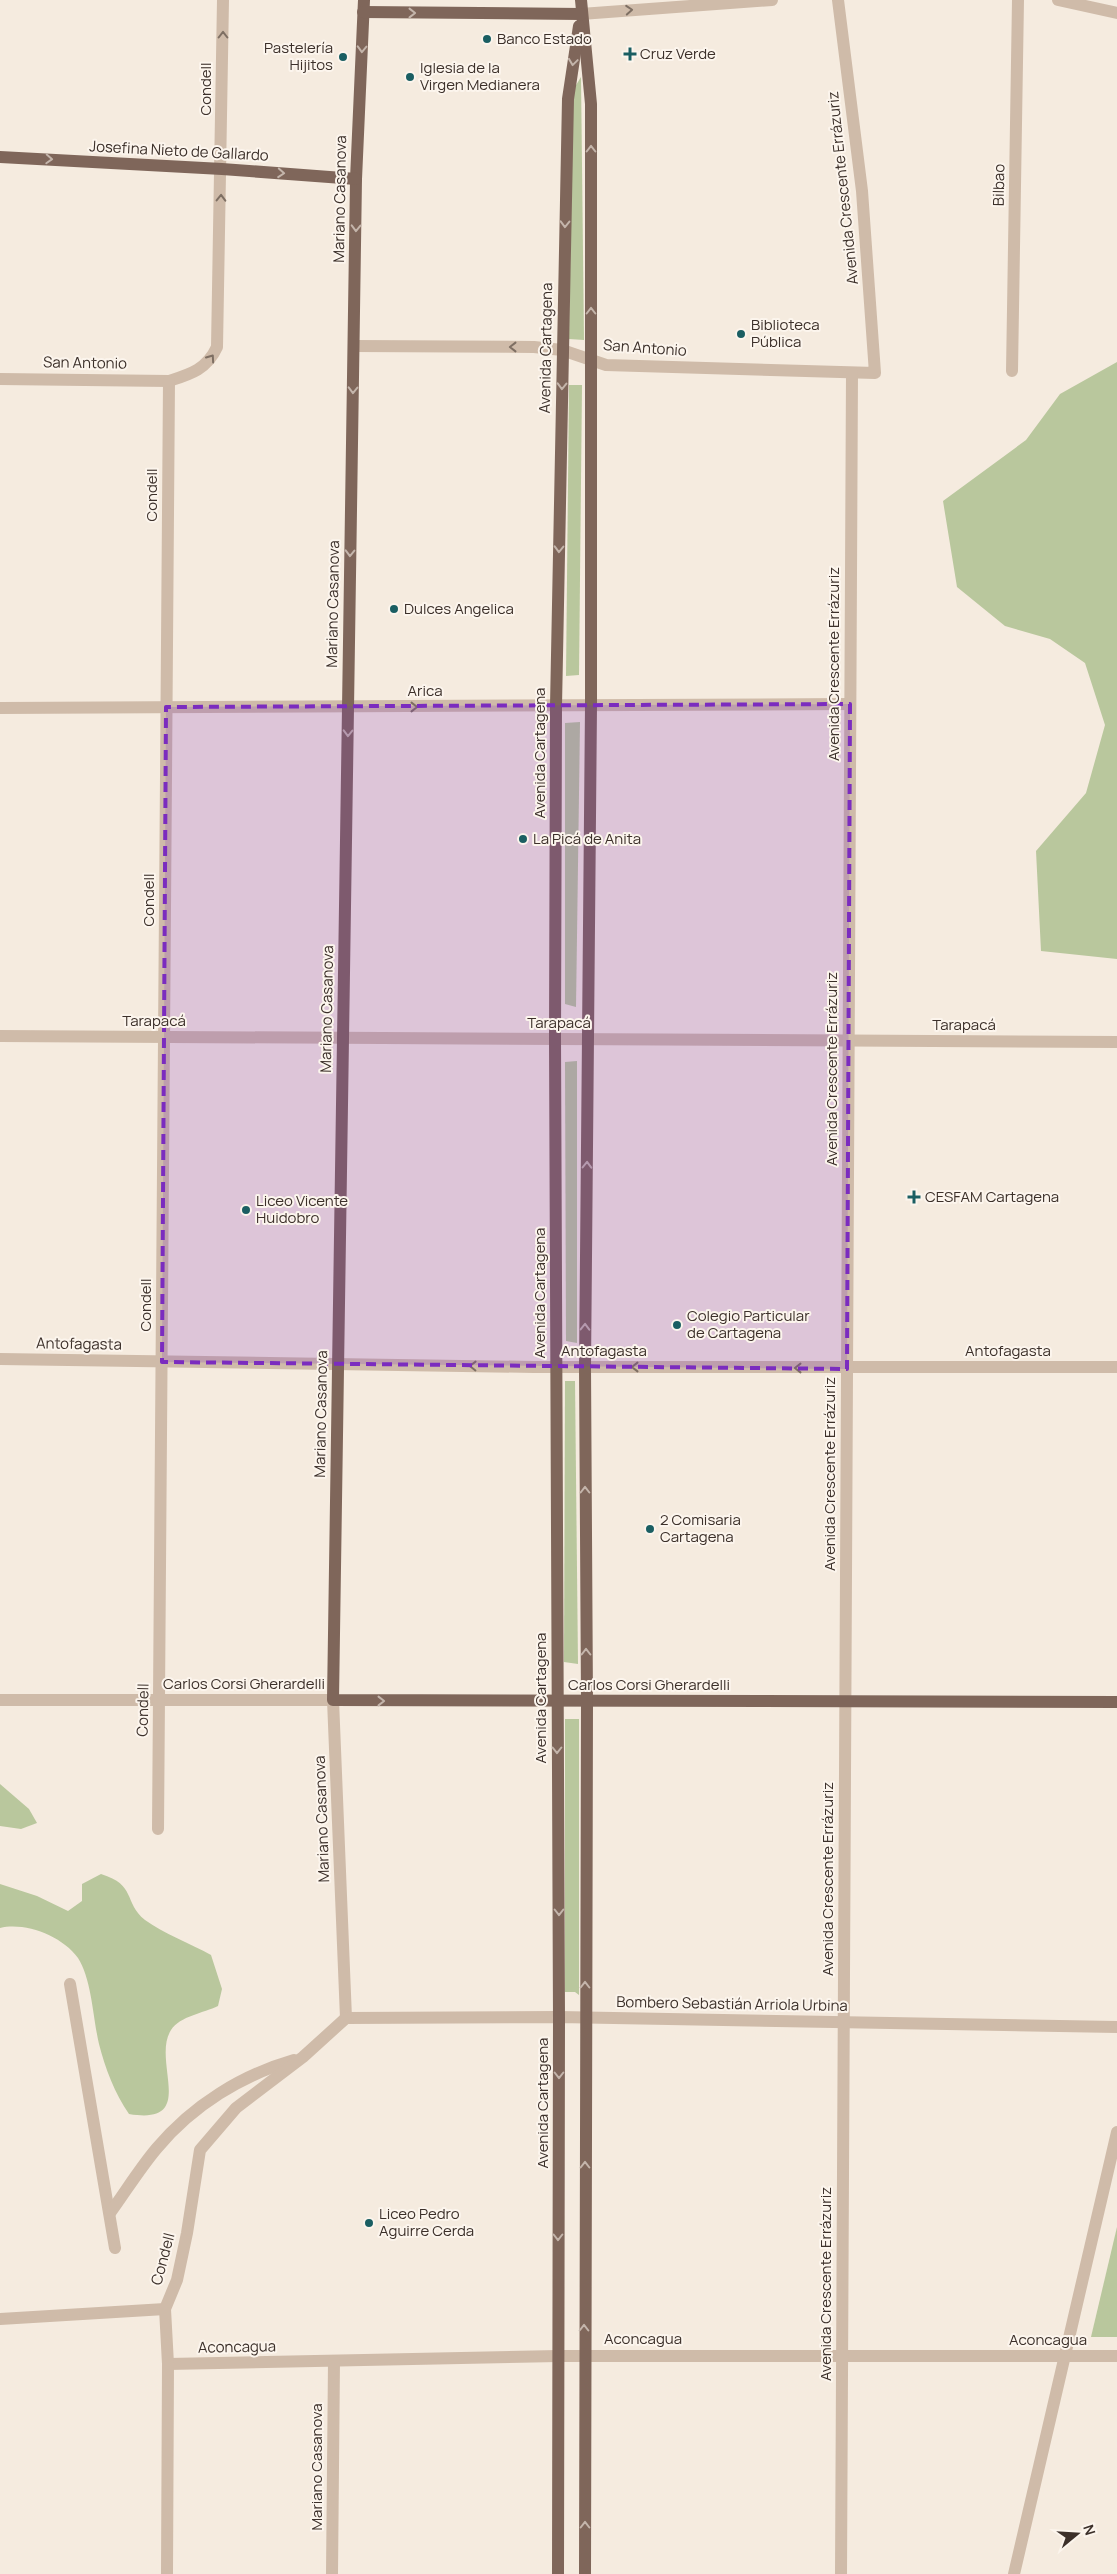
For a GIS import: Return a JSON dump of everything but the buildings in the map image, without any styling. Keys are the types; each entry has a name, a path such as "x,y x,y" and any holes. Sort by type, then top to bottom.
{"main road":[{"name":"Avenida Cartagena","path":"581,0 591,104 591,706 585,1367 587,1701 585,2574"},
{"path":"363,6 581,14"},
{"name":"Mariano Casanova","path":"333,1700 356,179 363,6"},
{"name":"Avenida Cartagena","path":"558,2574 559,2017 555,1039 556,706 568,99 581,14"},
{"name":"Josefina Nieto de Gallardo","path":"0,157 222,169 356,179"},
{"name":"Carlos Corsi Gherardelli","path":"333,1700 1117,1702"}],"street":[{"name":"Condell","path":"158,1829 169,380 192,374 205,366 217,347 222,169 223,0"},
{"path":"581,14 772,0"},
{"name":"Avenida Crescente Errázuriz","path":"838,0 862,191 875,373"},
{"name":"Bilbao","path":"1012,370 1018,0"},
{"path":"1058,0 1117,13"},
{"name":"San Antonio","path":"354,346 534,347 562,350 606,365 875,373"},
{"name":"Avenida Crescente Errázuriz","path":"840,2574 852,373"},
{"name":"San Antonio","path":"0,379 169,380"},
{"name":"Arica","path":"0,708 850,704"},
{"name":"Tarapacá","path":"0,1036 1117,1042"},
{"name":"Antofagasta","path":"0,1360 557,1367 1117,1367"},
{"name":"Carlos Corsi Gherardelli","path":"0,1700 333,1700"},
{"name":"Mariano Casanova","path":"333,1700 346,2018"},
{"path":"70,1984 115,2248"},
{"name":"Bombero Sebastián Arriola Urbina","path":"346,2018 559,2017 1117,2027"},
{"name":"Condell","path":"167,2574 168,2364 165,2309 177,2280 187,2233 200,2150 236,2108 304,2057 346,2018"},
{"path":"110,2213 158,2147 195,2111 216,2096 258,2072 304,2057"},
{"path":"1014,2574 1117,2132"},
{"path":"0,2319 165,2309"},
{"name":"Aconcagua","path":"168,2364 558,2356 1117,2356"},
{"name":"Mariano Casanova","path":"332,2574 334,2361"}],"highlighted area":[{"path":"850,704 847,1369 162,1362 166,707"}],"green space":[{"path":"581,77 584,340 569,339 573,90"},
{"path":"1117,362 1117,959 1041,951 1036,851 1086,793 1105,725 1085,663 1050,639 1005,626 957,587 943,501 1026,440 1060,394"},
{"path":"569,385 582,385 579,675 566,676"},
{"path":"580,722 576,1007 565,1004 565,723"},
{"path":"577,1061 577,1343 566,1341 565,1062"},
{"path":"565,1381 575,1381 578,1664 564,1662"},
{"path":"565,1719 579,1719 579,1995 575,1992 565,1992"},
{"path":"0,1784 29,1809 37,1823 21,1829 0,1826"},
{"path":"101,1874 120,1883 138,1913 145,1920 211,1955 222,1989 218,2006 180,2021 171,2030 166,2043 168,2101 162,2110 150,2115 129,2114 115,2089 101,2053 89,1988 83,1967 78,1958 63,1943 43,1932 21,1927 0,1928 0,1884 37,1896 68,1911 82,1901 82,1884"},
{"path":"1117,2227 1117,2337 1091,2337"}],"place":[{"name":"Banco Estado","path":"487,39"},
{"name":"Cruz Verde","path":"630,54"},
{"name":"Pastelería Hijitos","path":"343,57"},
{"name":"Iglesia de la Virgen Medianera","path":"410,77"},
{"name":"Biblioteca Pública","path":"741,334"},
{"name":"Dulces Angelica","path":"394,609"},
{"name":"La Picá de Anita","path":"523,839"},
{"name":"CESFAM Cartagena","path":"914,1197"},
{"name":"Liceo Vicente Huidobro","path":"246,1210"},
{"name":"Colegio Particular de Cartagena","path":"677,1325"},
{"name":"2 Comisaria Cartagena","path":"650,1529"},
{"name":"Liceo Pedro Aguirre Cerda","path":"369,2223"}]}
